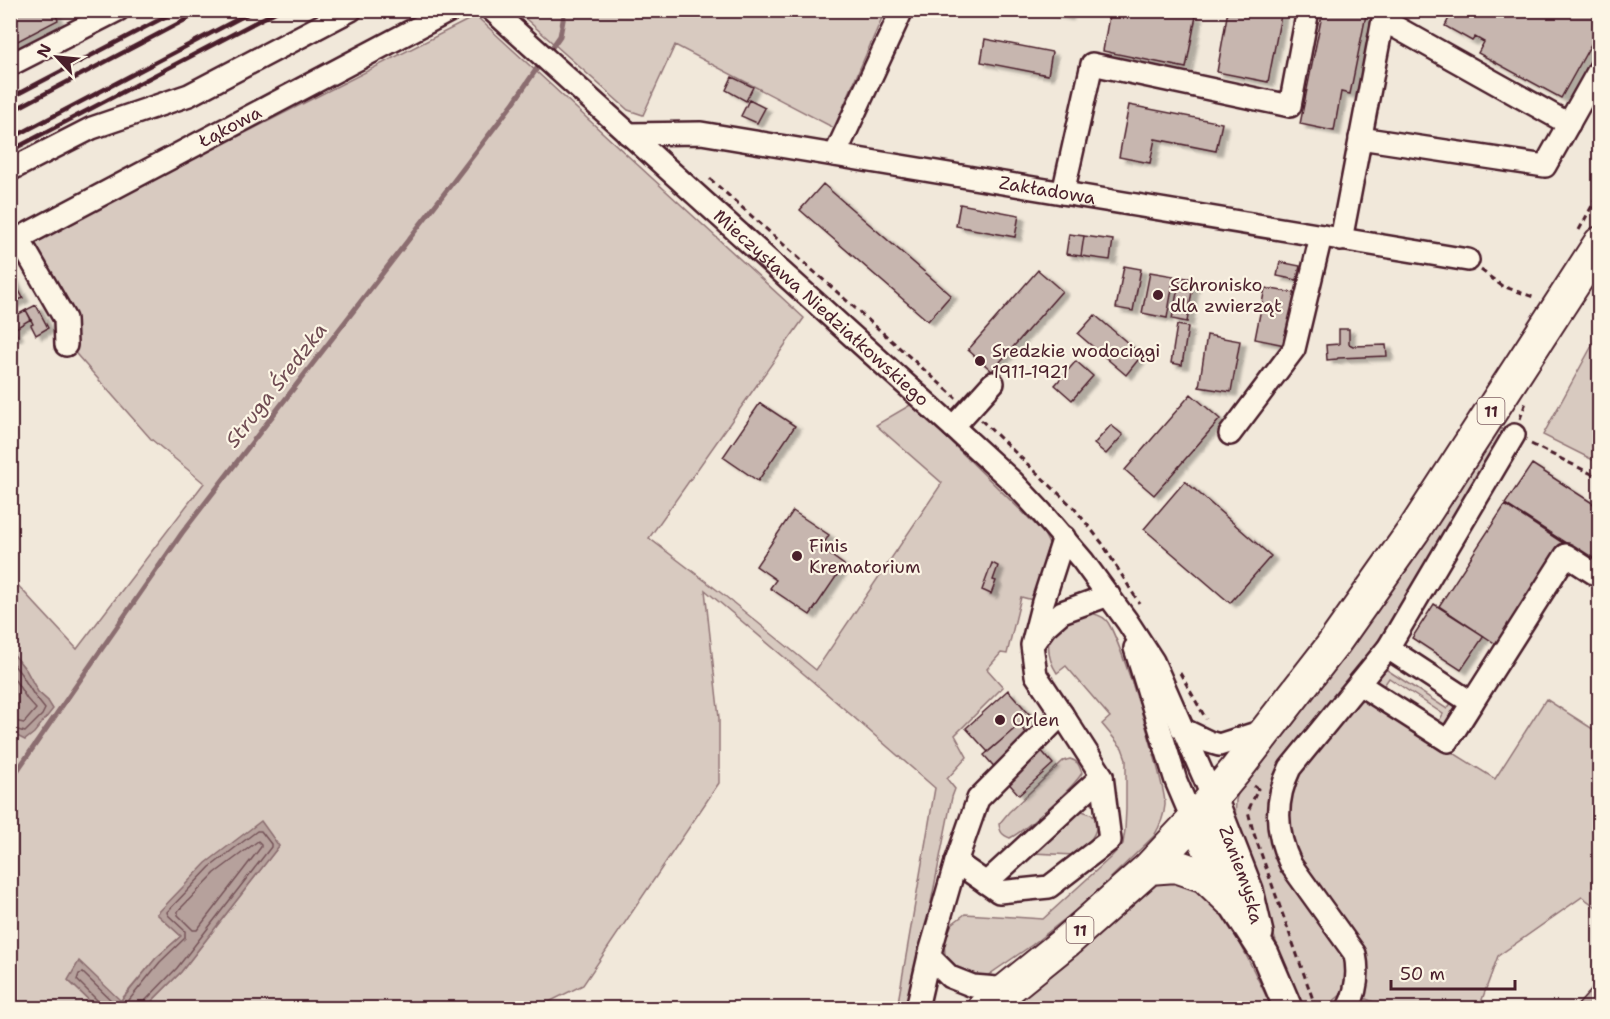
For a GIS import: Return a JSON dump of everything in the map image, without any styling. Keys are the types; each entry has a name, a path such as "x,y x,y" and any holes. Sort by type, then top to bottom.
{"highway":[{"name":"11","path":"984,1008 1067,941 1149,868 1203,809 1267,730 1332,646 1414,530 1599,243"},
{"path":"1149,868 1176,866 1205,876 1230,900"}],"main road":[{"name":"Zaniemyska","path":"1203,809 1230,900 1264,954 1288,1008"},
{"name":"Zaniemyska","path":"1203,809 1249,890 1264,954"}],"street":[{"path":"10,65 118,10"},
{"path":"10,170 92,128 189,95 351,10"},
{"name":"Łąkowa","path":"15,241 451,10"},
{"path":"835,155 902,10"},
{"path":"1063,193 1092,64 1290,106 1308,10"},
{"name":"Mieczysława Niedziałkowskiego","path":"493,12 1012,481 1064,537 1109,595 1153,661 1182,729 1203,809"},
{"path":"1230,434 1294,349 1331,238 1360,138 1384,15 1569,124"},
{"path":"1360,138 1545,166 1599,68"},
{"name":"Zakładowa","path":"628,134 701,133 1468,260"},
{"path":"15,241 65,319 66,345"},
{"path":"953,427 993,383"},
{"path":"1348,1008 1356,983 1357,964 1354,954 1291,865 1281,842 1278,817 1281,792 1290,768 1388,648 1514,435"},
{"path":"956,862 999,892 1049,887 1110,840 1102,776 1036,675 1032,645 1064,537"},
{"path":"1359,684 1448,741 1566,555 1599,577"},
{"path":"1032,645 1062,612 1109,595"},
{"name":"Mieczysława Niedziałkowskiego","path":"1127,621 1176,781 1203,809"},
{"path":"1388,648 1472,703"},
{"path":"917,1008 929,956 956,862 978,799 1062,714"},
{"path":"1182,729 1220,745 1267,730"},
{"path":"986,883 1102,776"},
{"path":"929,956 950,978 973,986 1009,989"}],"shaded area":[{"path":"517,11 885,11 834,128 675,45 643,115 628,110"},
{"path":"476,16 804,318 649,538 816,670 942,483 876,425 912,404 1043,532 1049,544 1033,600 1021,597 1007,654 1001,653 987,669 1003,687 955,735 967,757 947,779 955,789 910,1008 897,1008 935,788 705,590 719,718 719,783 583,985 537,1008 145,1008 181,972 279,846 157,914 181,936 156,958 120,1001 68,980 97,1008 11,1008 10,733 25,739 48,701 38,692 26,670 11,651 11,578 77,649 204,483 151,439 70,347 28,243"},
{"path":"1599,333 1599,463 1543,435"},
{"path":"1498,427 1508,433 1382,645 1273,794 1311,902 1346,960 1348,983 1343,993 1325,1008 1304,1008 1296,1001 1235,820 1239,790 1295,721 1360,634"},
{"path":"1085,612 1106,620 1121,652 1158,769 1165,805 1163,817 1154,836 1085,903 1032,945 984,978 973,978 950,966 945,955 944,941 952,924 965,914 1043,919 1123,844 1126,759 1122,748 1102,724 1110,717 1066,666 1057,673 1049,653 1050,638 1056,625 1064,619"},
{"path":"1381,666 1447,709 1454,699 1459,703 1447,726 1443,728 1437,725 1443,714 1389,678 1381,690 1374,685 1374,676"},
{"path":"1358,693 1495,779 1546,699 1599,733 1599,909 1582,897 1498,956 1479,1008 1389,1008 1361,997 1364,981 1294,856 1285,828 1293,779"},
{"path":"1070,759 1078,764 1082,773 1077,780 1038,818 1010,838 1003,834 999,824 1009,812 1063,761"},
{"path":"1082,811 1091,814 1097,820 1097,826 1091,840 1075,855 1032,853 1074,814"},
{"path":"1186,877 1222,906 1272,1008 1115,1008 1068,1005 1053,1008 1010,1008 1067,963 1162,880"}],"water":[{"path":"11,651 26,670 38,692 53,709 34,733 25,740 11,733"},
{"path":"261,821 279,846 181,972 145,1008 97,1008 68,980 79,961 121,1001 156,958 181,936 157,914 206,863"}],"building":[{"path":"19,10 53,10 58,20 10,45 10,15"},
{"path":"1039,10 1068,10 1067,16"},
{"path":"1110,10 1173,10 1196,16 1186,68 1103,51"},
{"path":"1228,10 1282,10 1268,82 1217,72"},
{"path":"1323,10 1367,10 1350,94 1341,92 1334,131 1300,124"},
{"path":"1453,10 1600,10 1600,28 1561,98 1478,53 1484,42 1475,37 1472,41 1445,26"},
{"path":"985,39 1052,52 1048,75 981,62"},
{"path":"732,77 753,87 746,101 726,90"},
{"path":"749,100 765,108 757,123 741,116"},
{"path":"1129,105 1222,123 1216,151 1155,139 1150,163 1119,157"},
{"path":"823,184 951,295 928,321 800,210"},
{"path":"960,204 1019,215 1015,237 956,226"},
{"path":"1069,234 1084,236 1081,256 1066,254"},
{"path":"1084,236 1113,240 1110,260 1081,256"},
{"path":"1280,262 1300,266 1297,280 1277,276"},
{"path":"1124,266 1141,269 1133,311 1116,308"},
{"path":"1038,270 1062,291 992,371 968,350"},
{"name":"Schronisko dla zwierząt","path":"1150,272 1174,276 1167,318 1142,313"},
{"path":"10,274 23,298 10,304"},
{"path":"1180,277 1194,279 1187,322 1172,319"},
{"path":"1265,288 1295,293 1285,345 1255,339"},
{"path":"36,305 48,328 36,335 26,310"},
{"path":"26,310 31,319 14,329 17,335 10,339 10,319"},
{"path":"1095,315 1142,355 1126,375 1078,334"},
{"path":"1177,325 1188,327 1182,365 1171,363"},
{"path":"1339,329 1349,329 1349,344 1353,346 1386,345 1387,356 1327,360 1326,345 1339,344"},
{"path":"1207,335 1240,341 1231,392 1199,387"},
{"path":"1076,361 1093,376 1072,400 1055,385"},
{"path":"1191,394 1220,419 1154,495 1125,470"},
{"path":"760,403 795,426 758,481 723,457"},
{"path":"1111,425 1123,435 1106,454 1094,444"},
{"path":"1532,464 1600,508 1600,565 1505,504"},
{"path":"1185,481 1271,556 1230,603 1144,529"},
{"path":"1505,505 1563,543 1496,644 1439,606"},
{"name":"Finis Krematorium","path":"793,511 829,535 821,548 844,565 810,615 770,588 776,580 756,566"},
{"path":"992,563 998,566 991,594 982,590"},
{"path":"1434,604 1484,636 1461,670 1412,638"},
{"name":"Orlen","path":"1008,690 1030,715 988,752 966,728"},
{"path":"1019,725 1053,764 1019,795 984,755"},
{"path":"1595,986 1600,990 1600,1008 1575,1008"}],"waterway":[{"name":"Struga Średzka","path":"548,53 560,36 565,10"},
{"name":"Struga Średzka","path":"10,781 182,533 453,182 542,61"}],"railway":[{"path":"10,98 178,10"},
{"path":"10,112 204,10"},
{"path":"10,139 255,10"},
{"path":"10,151 279,10"}],"place":[{"name":"Schronisko dla zwierząt","path":"1158,295"},
{"name":"Sredzkie wodociągi 1911-1921","path":"980,361"},
{"name":"Finis Krematorium","path":"797,556"},
{"name":"Orlen","path":"1000,720"}]}
